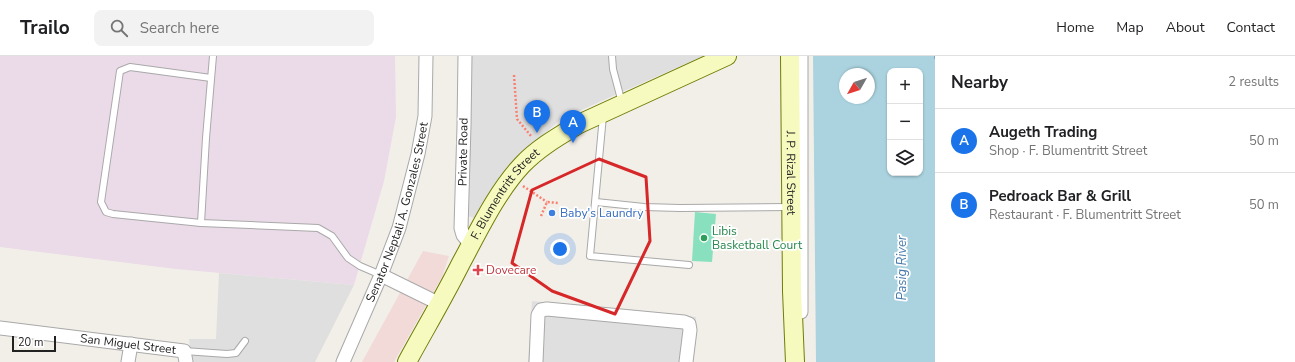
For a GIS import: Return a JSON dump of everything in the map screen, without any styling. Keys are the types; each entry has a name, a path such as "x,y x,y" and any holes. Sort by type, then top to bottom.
{"street":[{"name":"Senator Neptali A. Gonzales Street","path":"343,362 381,275 399,228 418,154 425,116 426,56"},
{"name":"Private Road","path":"464,56 464,126 461,228 463,235 471,245"},
{"name":"F. Blumentritt Street","path":"407,362 440,304 487,215 511,178 529,159 559,136 579,124 727,56"},
{"name":"J. P. Rizal Street","path":"790,56 792,291 795,362"},
{"path":"801,56 801,329 803,362"},
{"path":"381,275 440,304"},
{"path":"536,362 538,315 541,310 547,309 684,322 689,324 690,330 686,362"},
{"name":"San Miguel Street","path":"0,328 131,344 185,357"},
{"path":"128,362 131,344"}],"lane":[{"path":"201,223 213,56"},
{"path":"612,56 613,69 622,104"},
{"path":"211,78 130,67 120,71 101,202 106,212 201,223 318,228 332,236 348,258 360,266 381,275"},
{"path":"603,113 590,256 689,265"},
{"path":"596,202 644,207 680,208 792,207"},
{"path":"185,357 236,353 245,341"}],"path":[{"path":"514,75 517,119 542,148"},
{"path":"511,178 547,202 558,203"},
{"path":"541,216 547,202"}],"highlighted area":[{"path":"599,159 646,177 650,241 615,314 552,291 512,263 532,190"}],"shaded area":[{"path":"0,56 395,56 396,117 384,181 354,285 176,269 0,247"},
{"path":"470,56 703,56 561,119 520,155 477,219 465,215"},
{"path":"423,251 449,256 442,277 394,362 362,362"},
{"path":"219,273 354,285 315,362 192,362 189,339 216,339"},
{"path":"532,301 696,317 691,362 528,362"}],"green space":[{"name":"Libis Basketball Court","path":"695,212 716,214 712,262 692,261"}],"water":[{"name":"Pasig River","path":"813,56 935,56 935,362 816,362"}],"place":[{"name":"Pedroack Bar & Grill","path":"537,133"},
{"name":"Augeth Trading","path":"573,143"},
{"name":"Baby's Laundry","path":"552,213"},
{"name":"Libis Basketball Court","path":"704,238"},
{"name":"Dovecare","path":"478,270"}]}
